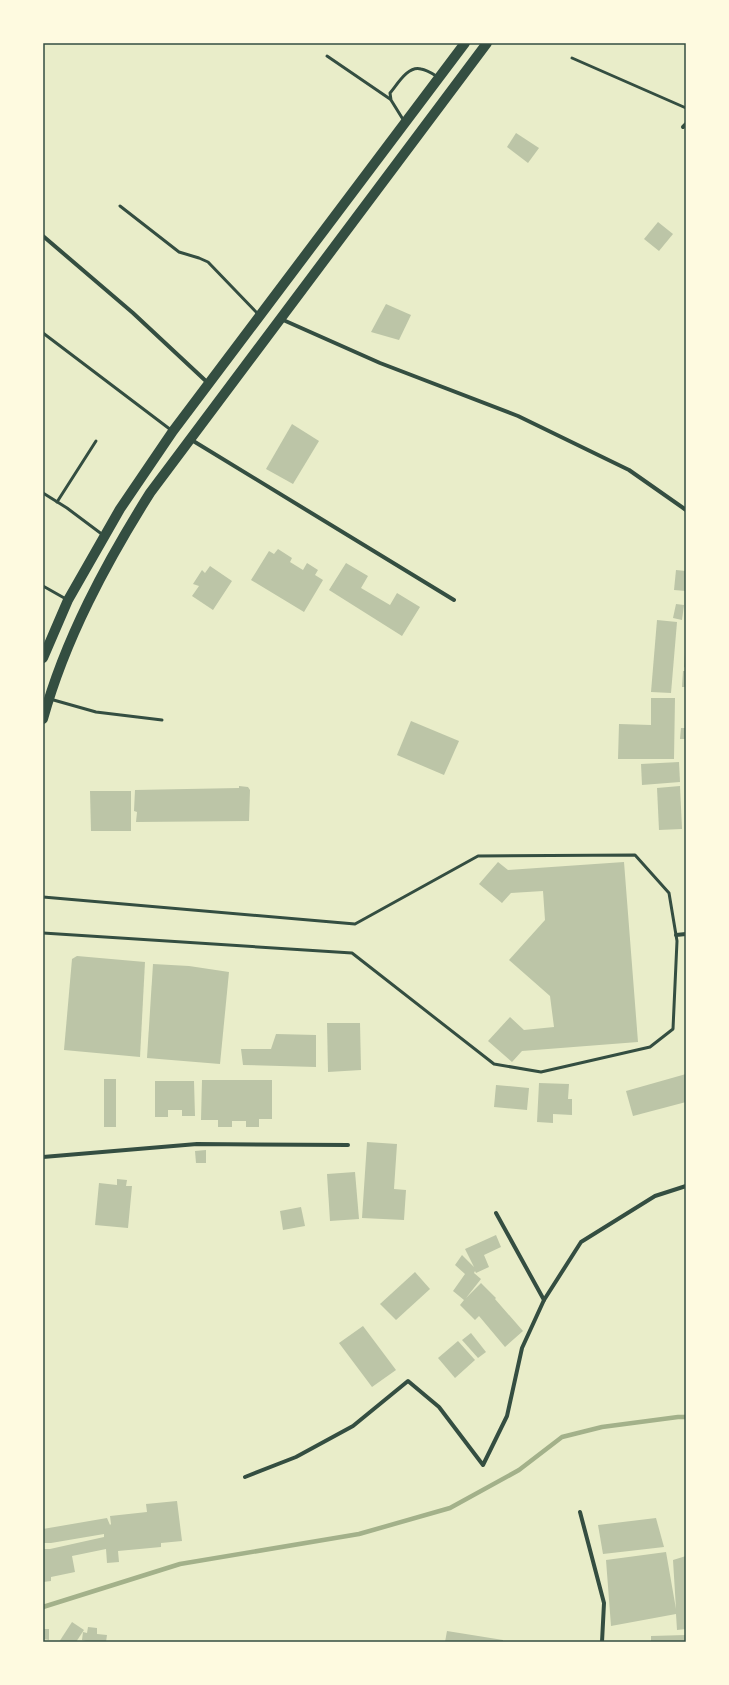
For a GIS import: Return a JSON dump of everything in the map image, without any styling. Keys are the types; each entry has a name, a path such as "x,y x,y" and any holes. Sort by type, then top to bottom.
{"main road":[{"path":"43,658 68,600 120,509 173,432 465,43"},
{"path":"43,719 49,698 80,620 100,578 126,531 150,493 488,43"}],"street":[{"path":"43,236 133,313 210,384"},
{"path":"280,318 380,363 518,416 629,470 686,510"},
{"path":"190,439 454,600"},
{"path":"676,935 686,934"},
{"path":"43,1157 196,1144 348,1145"},
{"path":"245,1477 296,1457 353,1426 408,1381 439,1407 483,1465 507,1416 522,1348 544,1300 581,1242 655,1196 686,1186"},
{"path":"496,1213 544,1300"},
{"path":"580,1512 604,1602 602,1642"}],"lane":[{"path":"327,56 391,100 406,123"},
{"path":"572,58 686,108"},
{"path":"391,100 390,93 410,70 420,68 440,77"},
{"path":"120,206 179,252 208,262 261,316"},
{"path":"43,333 173,432"},
{"path":"57,502 96,441"},
{"path":"43,492 105,536"},
{"path":"43,586 68,600"},
{"path":"49,698 96,712 162,720"},
{"path":"43,897 355,924 478,856 635,854 669,893 677,941 673,1029 650,1047 541,1072 494,1064 352,953 43,933"}],"building":[{"path":"516,133 539,148 528,163 507,147"},
{"path":"658,222 673,234 659,251 644,239"},
{"path":"386,304 411,315 399,340 371,332"},
{"path":"292,424 319,441 293,484 266,469"},
{"path":"278,549 292,558 290,562 303,570 307,563 318,570 315,575 323,580 304,612 251,580 269,551 274,554"},
{"path":"346,563 368,576 361,588 390,605 397,593 420,607 402,636 329,590"},
{"path":"210,566 232,581 213,610 192,596 199,586 193,584 202,570 205,573"},
{"path":"676,570 686,571 686,591 674,590"},
{"path":"676,604 684,605 682,620 673,618"},
{"path":"657,620 677,622 671,693 651,692"},
{"path":"686,653 686,668 684,667"},
{"path":"683,671 686,671 686,687 682,687"},
{"path":"651,698 675,698 674,759 618,759 619,724 651,725"},
{"path":"411,721 459,741 444,775 397,755"},
{"path":"681,728 686,728 686,739 680,739"},
{"path":"679,762 680,782 642,785 641,764"},
{"path":"239,786 248,787 250,790 249,821 136,822 137,812 134,811 135,790 239,788"},
{"path":"680,786 682,829 659,830 657,788"},
{"path":"90,791 131,791 131,831 91,831"},
{"path":"498,862 508,870 624,862 638,1042 522,1051 512,1062 488,1041 510,1017 524,1030 554,1027 550,996 509,960 545,920 543,891 511,893 502,903 479,884"},
{"path":"77,956 145,962 140,1057 64,1050 72,959"},
{"path":"153,964 189,966 229,972 220,1064 147,1058"},
{"path":"327,1023 360,1023 361,1070 328,1072"},
{"path":"276,1034 316,1035 316,1067 243,1065 241,1049 271,1049"},
{"path":"686,1074 686,1102 633,1116 626,1091"},
{"path":"104,1079 116,1079 116,1127 104,1127"},
{"path":"202,1080 272,1080 272,1119 259,1119 259,1127 246,1127 246,1121 232,1121 232,1127 218,1127 218,1120 201,1120"},
{"path":"155,1081 194,1081 195,1116 182,1116 182,1110 168,1110 168,1117 155,1117"},
{"path":"539,1083 569,1084 568,1099 572,1099 572,1115 553,1114 553,1123 537,1122"},
{"path":"496,1085 529,1088 527,1110 494,1107"},
{"path":"367,1142 397,1144 394,1189 406,1190 404,1220 362,1218"},
{"path":"206,1150 206,1163 196,1163 195,1151"},
{"path":"355,1172 359,1219 330,1221 327,1174"},
{"path":"117,1179 127,1180 126,1186 132,1186 128,1228 95,1225 99,1183 117,1185"},
{"path":"301,1207 305,1226 283,1230 280,1211"},
{"path":"496,1235 501,1247 484,1255 489,1267 476,1273 475,1271 474,1273 481,1279 466,1298 481,1283 496,1298 495,1299 523,1331 505,1347 479,1316 475,1320 460,1305 464,1300 453,1291 465,1274 455,1265 462,1255 474,1267 465,1249"},
{"path":"415,1272 430,1289 396,1320 380,1304"},
{"path":"363,1326 396,1370 372,1387 339,1343"},
{"path":"471,1333 486,1352 478,1358 462,1340"},
{"path":"458,1341 475,1360 455,1378 438,1358"},
{"path":"177,1501 182,1541 161,1543 161,1547 118,1551 119,1562 107,1563 106,1549 72,1556 75,1572 51,1577 51,1581 43,1582 43,1549 50,1549 104,1537 104,1534 43,1543 43,1529 107,1518 110,1525 110,1516 147,1512 146,1504"},
{"path":"656,1518 664,1547 603,1554 598,1525"},
{"path":"666,1552 676,1609 673,1560 686,1556 686,1629 677,1630 676,1614 611,1626 606,1560"},
{"path":"72,1622 84,1630 76,1642 59,1642"},
{"path":"88,1627 97,1628 97,1634 107,1635 106,1642 90,1642 82,1640 83,1632 87,1633"},
{"path":"43,1629 49,1629 49,1640 43,1639"},
{"path":"447,1631 503,1640 503,1642 445,1642"},
{"path":"686,1635 686,1642 651,1642 651,1636"}],"waterway":[{"path":"43,1607 180,1564 359,1534 450,1508 519,1470 562,1437 602,1427 686,1417"}]}
